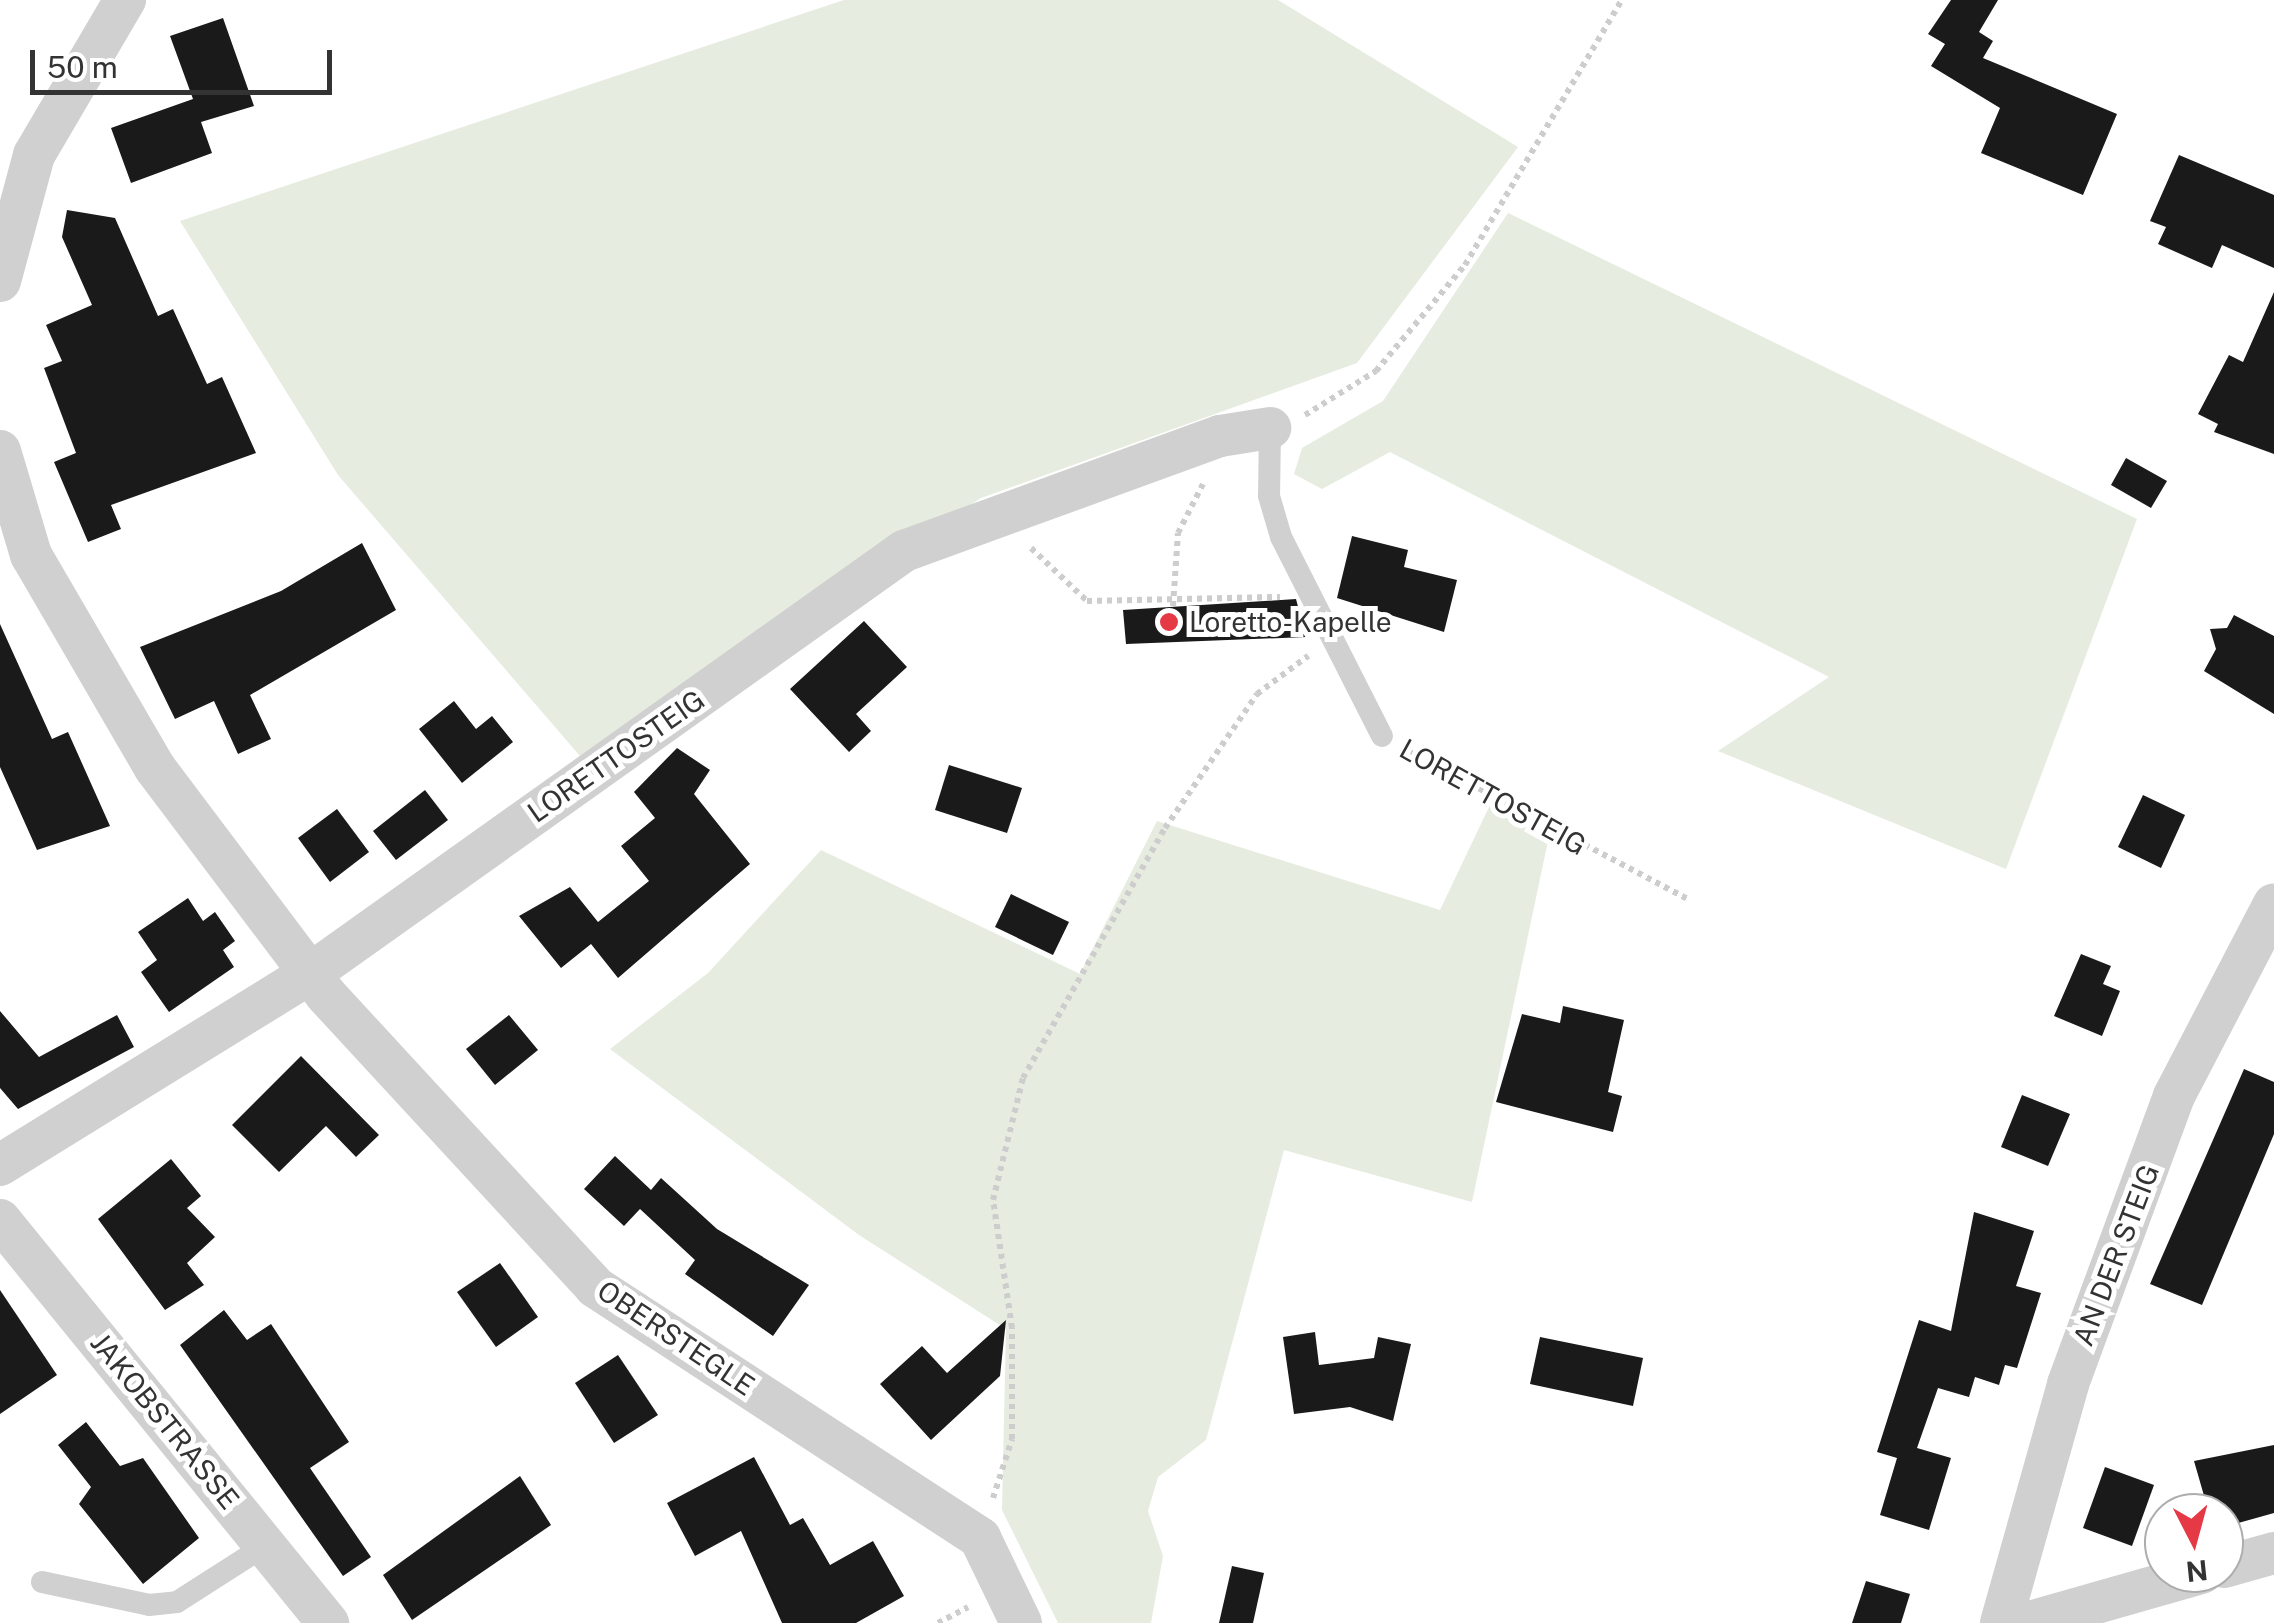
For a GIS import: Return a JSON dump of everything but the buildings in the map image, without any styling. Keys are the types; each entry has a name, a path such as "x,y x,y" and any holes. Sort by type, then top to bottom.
{"street":[{"path":"0,280 34,154 116,2"},
{"name":"LORETTOSTEIG","path":"0,1165 310,973 904,551 1220,436 1270,428"},
{"name":"OBERSTEGLE","path":"0,451 31,554 155,768 310,973 595,1287 980,1538"},
{"name":"AN DER STEIG","path":"2001,1623 2068,1384 2174,1096 2274,904"},
{"name":"JAKOBSTRASSE","path":"0,1220 328,1623"},
{"path":"980,1538 1021,1623"},
{"path":"2244,1561 2274,1552"},
{"path":"2026,1623 2144,1589"}],"lane":[{"name":"LORETTOSTEIG","path":"1270,428 1270,496 1330,639 1382,736"},
{"path":"42,1582 149,1605 177,1602 266,1545"}],"path":[{"path":"1270,428 1316,411 1376,371 1465,265 1622,0"},
{"path":"1173,606 1178,533 1220,436"},
{"path":"1008,513 1047,572 1087,600 1310,595"},
{"path":"980,1538 1012,1439 1012,1328 994,1200 1023,1078 1164,828 1257,694 1330,639"},
{"name":"LORETTOSTEIG","path":"1382,736 1690,900"}],"shaded area":[{"path":"844,0 1278,0 1518,147 1357,363 981,498 580,756 338,475 180,221"},
{"path":"1508,213 2137,519 2006,869 1718,751 1829,677 1390,452 1322,489 1294,474 1302,448 1383,401"},
{"path":"1490,805 1549,836 1472,1202 1284,1150 1206,1440 1158,1477 1148,1511 1163,1556 1151,1623 1058,1623 1002,1510 1006,1329 859,1235 610,1049 708,973 821,850 1080,974 1157,821 1440,910"}],"place":[{"name":"Loretto-Kapelle","path":"1169,622"}]}
